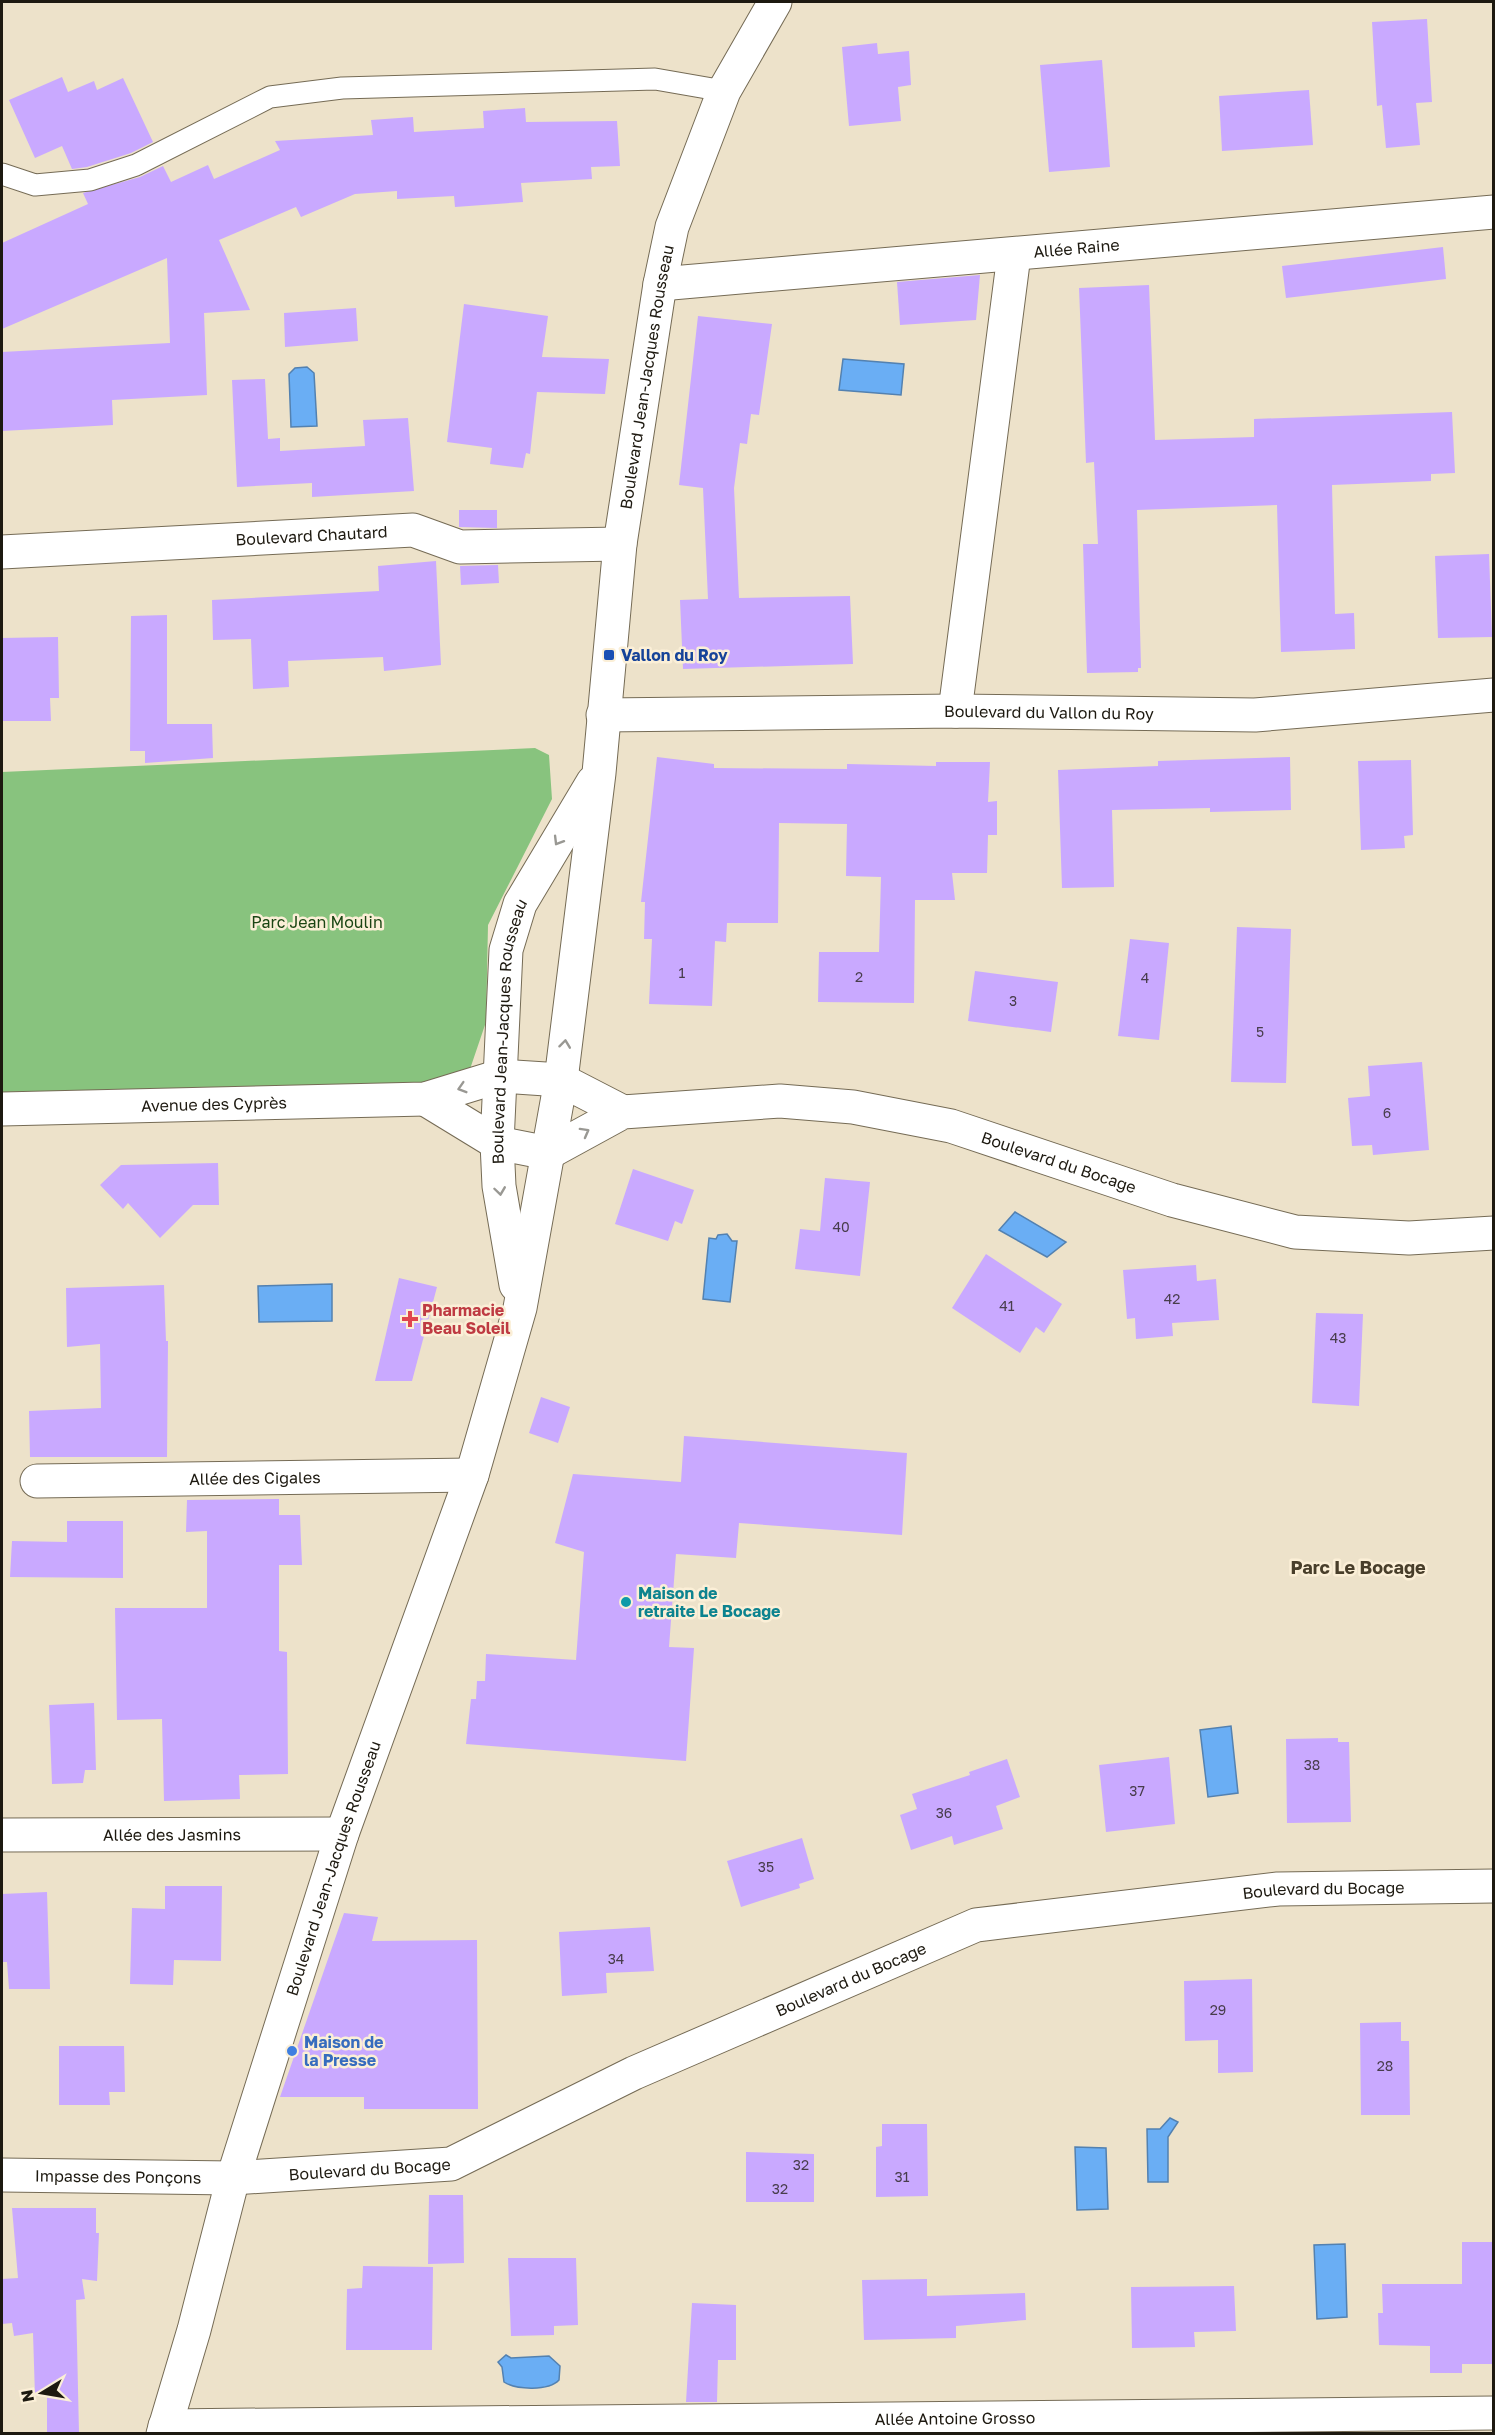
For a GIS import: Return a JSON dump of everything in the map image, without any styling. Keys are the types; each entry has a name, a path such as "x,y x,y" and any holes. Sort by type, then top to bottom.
{"street":[{"name":"Boulevard Jean-Jacques Rousseau","path":"164,2430 194,2330 234,2178 342,1834 472,1475 520,1308 561,1080 599,772 620,544 660,284 672,226 724,91 775,2"},
{"name":"Allée Raine","path":"660,284 1494,212"},
{"path":"955,711 1014,255"},
{"name":"Boulevard Chautard","path":"2,552 413,530 460,547 620,544"},
{"name":"Boulevard du Vallon du Roy","path":"603,715 955,711 1255,715 1494,695"},
{"name":"Boulevard Jean-Jacques Rousseau","path":"520,1308 499,1186 496,1143 506,950 520,904 599,772"},
{"name":"Avenue des Cyprès","path":"2,1109 425,1099 500,1076 561,1080"},
{"path":"561,1080 623,1112"},
{"path":"425,1099 496,1143 548,1153"},
{"name":"Boulevard du Bocage","path":"548,1153 623,1112 780,1101 853,1107 951,1126 1172,1200 1295,1232 1409,1238 1494,1233"},
{"name":"Allée des Cigales","path":"37,1481 472,1475"},
{"name":"Allée des Jasmins","path":"2,1835 342,1834"},
{"name":"Boulevard du Bocage","path":"234,2178 451,2164 634,2073 976,1925 1278,1889 1494,1886"},
{"name":"Impasse des Ponçons","path":"2,2175 234,2178"},
{"name":"Allée Antoine Grosso","path":"164,2430 1494,2413"}],"lane":[{"path":"2,174 35,185 90,180 136,165 270,97 342,88 655,79 724,91"}],"green space":[{"name":"Parc Jean Moulin","path":"535,748 549,755 552,799 488,925 486,1022 469,1072 430,1084 2,1092 2,772"}],"water":[{"path":"843,359 904,364 901,395 839,390"},
{"path":"307,367 314,373 317,426 291,427 289,374 295,368"},
{"path":"1015,1212 1066,1242 1047,1257 999,1230"},
{"path":"727,1234 732,1241 737,1241 730,1302 703,1299 709,1238 716,1239 718,1235"},
{"path":"332,1284 332,1321 259,1322 258,1286"},
{"path":"1231,1726 1238,1793 1208,1797 1200,1730"},
{"path":"1170,2118 1178,2122 1168,2137 1168,2182 1148,2182 1147,2129 1160,2129"},
{"path":"1075,2147 1106,2148 1108,2209 1077,2210"},
{"path":"1345,2244 1347,2317 1317,2319 1314,2245"},
{"path":"506,2355 511,2358 549,2356 560,2366 559,2380 540,2388 509,2385 504,2382 502,2367 498,2362"}],"building":[{"path":"1427,19 1432,102 1416,103 1420,145 1386,148 1382,105 1377,106 1372,22"},
{"path":"877,43 878,54 909,51 911,85 898,87 901,121 849,126 842,47"},
{"path":"1102,60 1110,167 1049,172 1040,65"},
{"path":"62,77 68,92 94,81 97,90 123,78 153,142 131,153 87,167 72,169 62,146 35,158 9,100"},
{"path":"1309,90 1313,145 1222,151 1219,96"},
{"path":"525,108 526,122 617,121 620,166 591,167 592,179 521,183 523,202 455,207 454,196 397,199 397,191 355,194 301,217 296,207 219,240 250,310 204,313 207,395 112,400 113,425 2,431 2,352 170,343 167,258 2,329 2,243 88,204 83,193 140,177 163,166 171,182 208,165 214,179 280,150 275,141 373,135 371,120 413,117 414,132 484,128 483,111"},
{"path":"1443,247 1446,279 1286,298 1282,266"},
{"path":"980,275 976,320 900,325 897,282"},
{"path":"1149,285 1155,440 1254,437 1254,419 1452,412 1455,473 1431,474 1431,481 1332,485 1335,614 1354,613 1355,649 1281,652 1277,505 1137,510 1141,668 1138,668 1138,672 1087,673 1083,544 1098,544 1094,462 1086,463 1079,288"},
{"path":"464,304 548,316 542,357 609,359 605,394 537,392 530,454 526,453 523,468 490,464 492,448 447,442"},
{"path":"356,308 358,341 285,347 284,313"},
{"path":"698,316 772,324 759,415 751,414 747,444 740,443 734,488 739,598 850,596 853,664 683,669 680,600 708,599 703,488 679,485"},
{"path":"265,379 268,439 280,438 280,451 365,446 363,420 408,418 414,491 312,497 312,483 237,487 232,380"},
{"path":"459,510 497,510 497,528 459,527"},
{"path":"1489,554 1492,637 1438,638 1435,556"},
{"path":"436,561 441,665 384,671 383,657 288,661 289,687 253,689 251,639 213,640 212,600 379,591 378,566"},
{"path":"498,565 499,583 461,585 460,566"},
{"path":"167,615 167,724 212,724 213,758 145,763 145,751 130,751 131,616"},
{"path":"58,637 59,698 50,698 51,721 2,721 2,638"},
{"path":"657,757 714,764 714,768 847,769 847,764 936,766 936,762 990,762 988,802 997,801 997,835 988,835 987,873 952,873 955,900 915,900 914,1003 818,1002 819,952 879,952 881,877 846,876 847,824 779,823 778,923 727,923 726,942 715,941 712,1006 649,1004 652,939 644,939 645,902 641,902"},
{"path":"1290,757 1291,810 1210,812 1210,808 1112,810 1114,887 1062,888 1058,770 1158,766 1158,761"},
{"path":"1411,760 1413,835 1404,836 1405,848 1361,850 1358,761"},
{"path":"1237,927 1291,929 1286,1083 1231,1082"},
{"path":"1130,939 1169,943 1159,1040 1118,1036"},
{"path":"975,971 1058,982 1051,1032 968,1021"},
{"path":"1422,1062 1429,1150 1373,1155 1372,1145 1352,1146 1348,1098 1370,1096 1368,1066"},
{"path":"218,1163 219,1205 193,1205 160,1238 128,1203 123,1209 100,1185 121,1165"},
{"path":"633,1169 694,1190 682,1224 675,1221 668,1241 615,1224"},
{"path":"825,1178 870,1182 860,1276 795,1269 800,1229 820,1231"},
{"path":"986,1254 1062,1304 1044,1333 1036,1327 1020,1353 952,1308"},
{"path":"1196,1265 1197,1281 1216,1279 1219,1320 1172,1323 1173,1336 1136,1339 1135,1318 1127,1319 1123,1270"},
{"path":"399,1278 437,1287 412,1381 375,1381"},
{"path":"164,1285 166,1341 168,1341 167,1457 30,1457 29,1411 101,1408 100,1344 67,1347 66,1288"},
{"path":"1316,1313 1363,1314 1359,1406 1312,1403"},
{"path":"541,1397 570,1407 558,1443 529,1433"},
{"name":"Maison de retraite Le Bocage","path":"684,1436 907,1453 902,1535 739,1523 736,1558 676,1554 669,1647 694,1648 686,1761 466,1744 471,1699 476,1699 477,1681 485,1681 486,1654 576,1660 584,1552 555,1543 573,1474 681,1482"},
{"path":"279,1499 279,1515 300,1515 302,1565 279,1565 279,1651 287,1652 288,1774 239,1775 240,1799 164,1801 162,1719 117,1720 115,1608 207,1608 207,1531 186,1532 187,1500"},
{"path":"67,1521 123,1521 123,1578 10,1577 12,1541 67,1542"},
{"path":"94,1703 96,1770 85,1770 83,1783 52,1784 49,1705"},
{"path":"1338,1738 1338,1742 1349,1742 1351,1822 1287,1823 1286,1739"},
{"path":"1169,1757 1175,1824 1106,1832 1099,1765"},
{"path":"1007,1759 1020,1797 996,1806 1003,1829 954,1845 952,1836 911,1850 900,1815 917,1809 912,1794 970,1775 969,1772"},
{"path":"802,1838 814,1879 799,1884 800,1888 741,1907 727,1861"},
{"path":"165,1886 222,1886 221,1961 174,1960 173,1985 130,1984 132,1908 165,1909"},
{"path":"47,1892 50,1989 9,1989 7,1962 2,1962 2,1894"},
{"path":"344,1913 378,1917 372,1941 477,1940 478,2109 364,2109 364,2097 280,2097"},
{"path":"650,1927 654,1971 606,1973 607,1993 562,1996 559,1932"},
{"path":"1252,1979 1253,2072 1218,2073 1218,2040 1185,2041 1184,1981"},
{"path":"1401,2022 1401,2041 1409,2041 1410,2115 1361,2115 1360,2023"},
{"path":"59,2046 124,2046 125,2092 109,2092 110,2105 59,2105"},
{"path":"882,2124 927,2124 928,2196 876,2197 876,2147 882,2146"},
{"path":"746,2152 814,2154 814,2202 746,2202"},
{"path":"429,2195 463,2195 464,2263 428,2264"},
{"path":"12,2208 96,2208 96,2233 99,2233 97,2281 82,2279 85,2299 76,2300 79,2433 47,2433 47,2396 35,2396 33,2333 14,2336 12,2323 2,2324 2,2279 18,2278"},
{"path":"1462,2242 1494,2242 1494,2364 1462,2364 1462,2373 1430,2373 1430,2346 1379,2345 1378,2313 1383,2313 1382,2284 1462,2284"},
{"path":"508,2258 576,2258 578,2325 554,2326 554,2335 511,2336"},
{"path":"363,2266 433,2267 432,2350 346,2350 347,2289 362,2288"},
{"path":"927,2279 927,2296 1025,2293 1026,2320 956,2326 956,2338 864,2340 862,2280"},
{"path":"1234,2286 1236,2331 1194,2332 1195,2347 1132,2348 1131,2287"},
{"path":"692,2303 736,2305 736,2360 718,2360 717,2402 686,2402"}],"place":[{"name":"Vallon du Roy","path":"609,655"},
{"name":"Pharmacie Beau Soleil","path":"410,1319"},
{"name":"Maison de retraite Le Bocage","path":"626,1602"},
{"name":"Maison de la Presse","path":"292,2051"}],"district":[{"name":"Parc Le Bocage","path":"1358,1568"}]}
